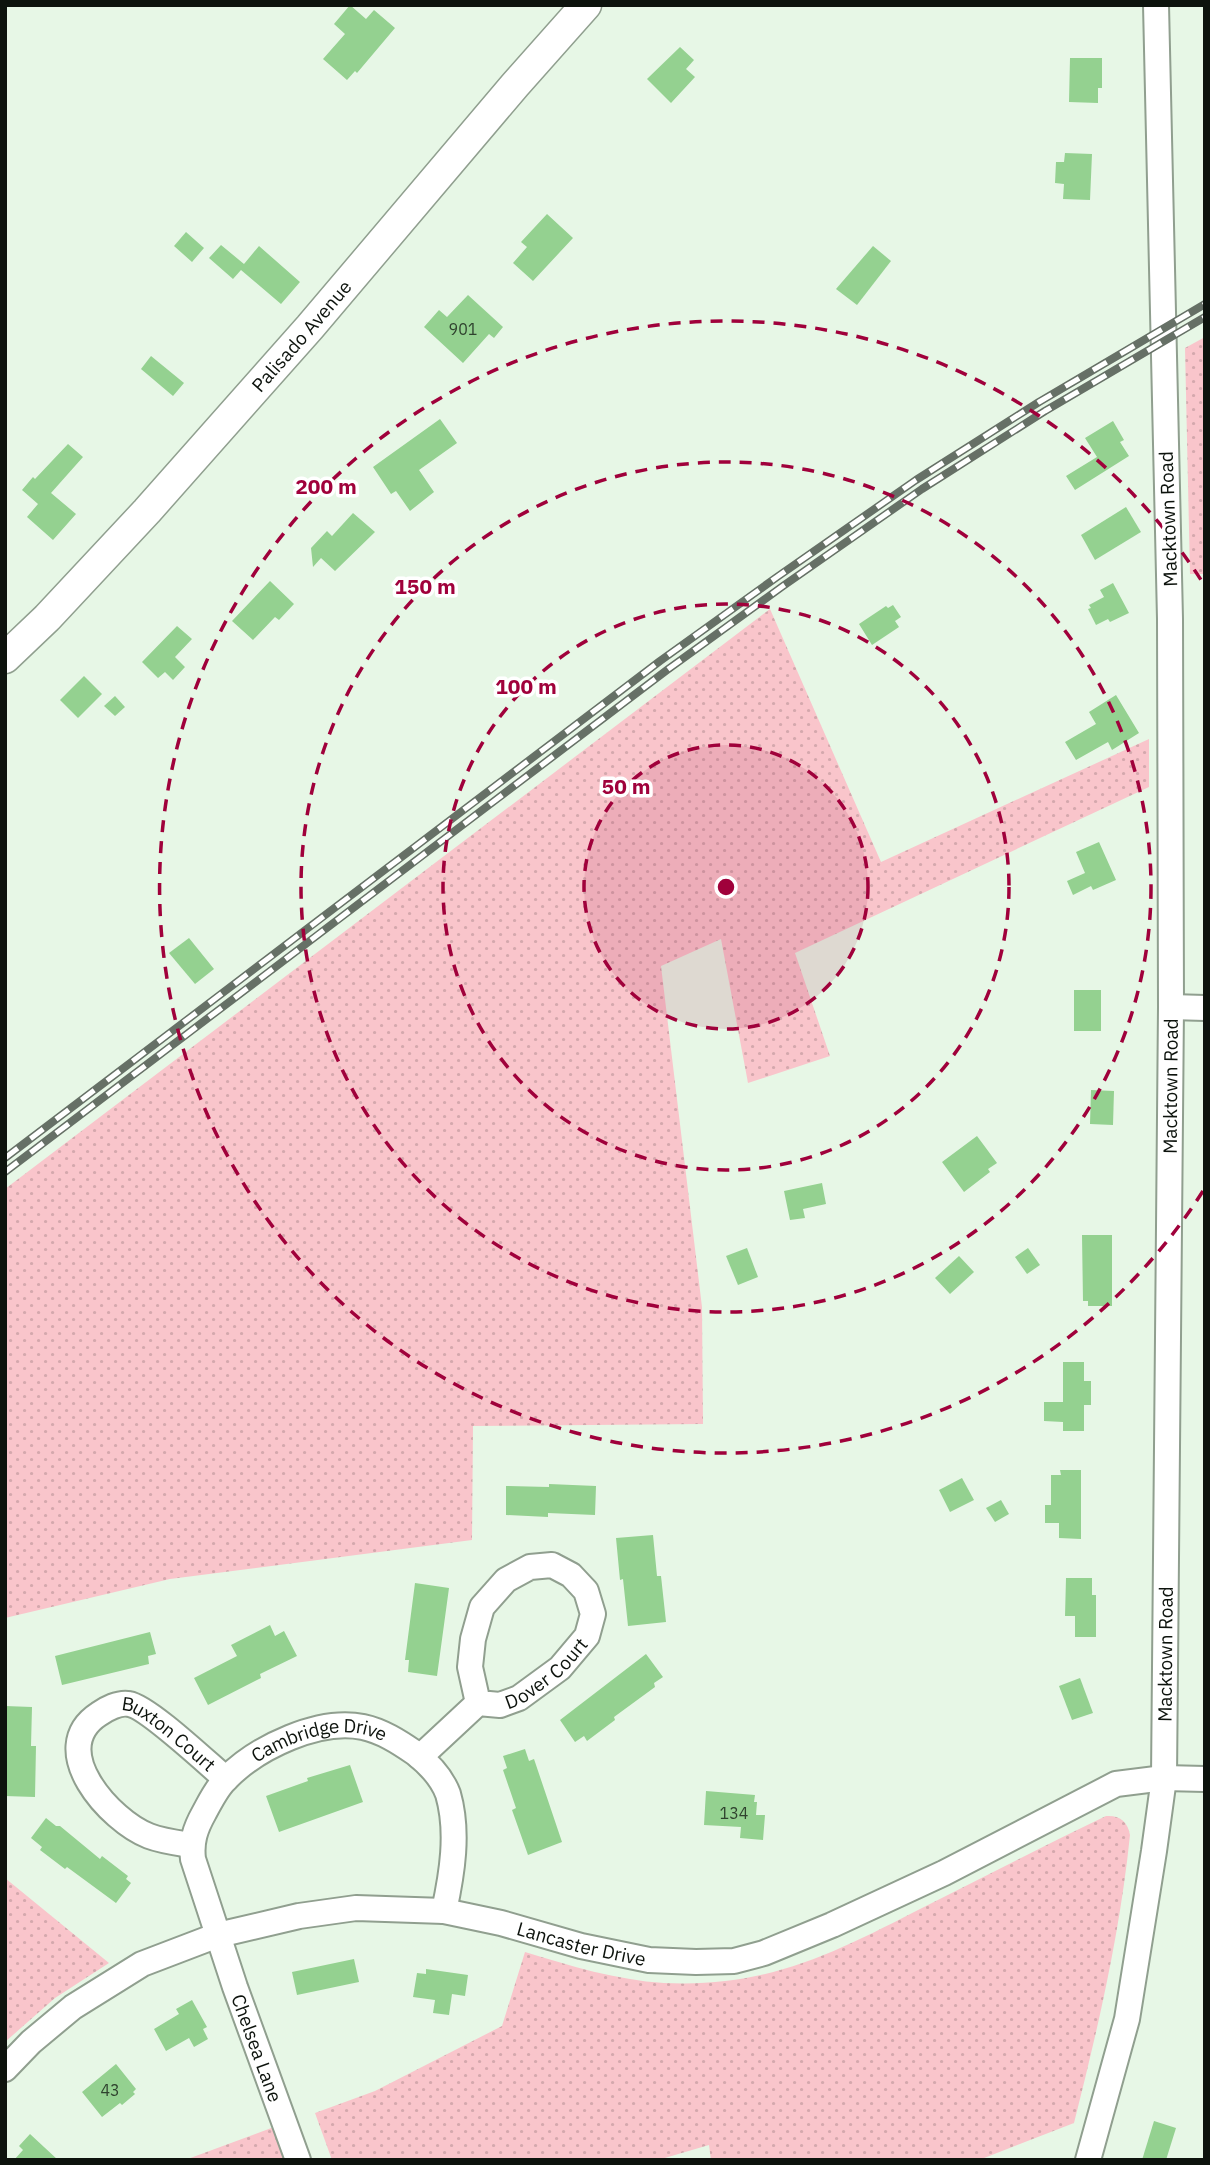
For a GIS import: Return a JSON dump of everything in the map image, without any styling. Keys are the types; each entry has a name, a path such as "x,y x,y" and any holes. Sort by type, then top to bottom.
{"main road":[{"name":"Palisado Avenue","path":"5,658 56,609 147,511 310,327 514,85 586,5"}],"street":[{"name":"Macktown Road","path":"1088,2160 1127,2020 1164,1778 1171,1007 1170,602 1156,5"},
{"path":"1171,1007 1205,1008"},
{"name":"Dover Court","path":"420,1757 478,1703 500,1705 519,1698 560,1668 587,1636 593,1614 586,1591 571,1575 552,1565 530,1567 506,1580 482,1607 473,1639 470,1667 478,1703"},
{"name":"Buxton Court","path":"191,1846 149,1836 125,1821 101,1800 87,1781 78,1758 80,1737 91,1719 108,1707 129,1704 153,1717 226,1779"},
{"name":"Cambridge Drive","path":"191,1846 197,1826 226,1779 249,1760 296,1734 332,1726 363,1727 396,1739 420,1757 439,1776 447,1794 453,1825 452,1871 444,1911"},
{"name":"Lancaster Drive","path":"5,2069 31,2042 73,2007 142,1964 218,1935 299,1916 356,1908 444,1911 501,1923 581,1946 649,1960 734,1961 832,1926 944,1873 1116,1784 1164,1778 1205,1779"},
{"path":"191,1846 218,1935"},
{"name":"Chelsea Lane","path":"218,1935 298,2160"}],"shaded area":[{"path":"1205,337 1205,574 1190,574 1185,348"},
{"path":"770,609 881,862 1149,739 1149,787 795,953 830,1056 748,1083 721,939 661,966 702,1307 703,1424 473,1426 472,1540 170,1579 5,1618 5,1189"},
{"path":"1106,1816 1122,1820 1130,1835 1107,1980 1074,2123 979,2160 711,2160 709,2145 658,2160 332,2160 315,2113 375,2091 502,2026 525,1952 611,1976 664,1983 737,1980 769,1973 801,1964 862,1938"},
{"path":"5,1878 109,1963 55,1998 5,2042"},
{"path":"274,2127 286,2160 185,2160"}],"building":[{"path":"350,5 366,19 374,10 395,28 357,73 355,71 347,80 323,59 345,34 334,24"},
{"path":"680,47 694,60 686,69 695,77 671,103 647,79"},
{"path":"1070,58 1102,58 1102,88 1098,88 1098,103 1069,102"},
{"path":"1065,153 1092,154 1090,200 1063,199 1064,184 1055,183 1056,162 1064,162"},
{"path":"547,214 573,238 533,281 513,263 527,247 521,242"},
{"path":"186,232 204,248 192,262 174,246"},
{"path":"221,245 244,264 259,246 300,282 281,304 241,270 233,279 209,258"},
{"path":"873,246 891,261 857,305 836,289"},
{"path":"468,295 503,327 494,338 489,334 463,363 424,327 439,310 447,317"},
{"path":"151,356 184,383 173,396 141,369"},
{"path":"440,419 457,443 419,470 434,492 410,511 396,491 391,494 373,467"},
{"path":"1113,421 1124,440 1120,442 1129,456 1075,490 1066,476 1097,457 1085,438"},
{"path":"68,444 83,457 51,493 76,514 53,540 27,517 38,504 22,490"},
{"path":"1126,507 1141,532 1095,560 1081,535"},
{"path":"353,513 375,532 335,571 321,558 313,567 311,548 327,531 332,536"},
{"path":"270,581 294,604 279,620 275,617 253,640 232,621"},
{"path":"1113,583 1129,613 1096,625 1088,609 1091,608 1089,605 1104,597 1100,590"},
{"path":"893,605 901,617 895,621 899,627 872,645 859,624 886,606 888,608"},
{"path":"177,626 192,639 175,657 185,667 173,680 165,672 158,678 142,662"},
{"path":"84,676 102,694 78,718 60,700"},
{"path":"1116,695 1139,733 1112,750 1108,742 1076,760 1065,742 1096,724 1089,712"},
{"path":"115,696 125,707 115,716 104,706"},
{"path":"1099,842 1116,880 1093,890 1091,886 1073,895 1067,881 1085,873 1076,852"},
{"path":"189,938 214,969 195,984 169,953"},
{"path":"1074,990 1101,990 1101,1031 1074,1031"},
{"path":"1091,1090 1114,1091 1113,1125 1090,1124"},
{"path":"977,1136 997,1163 988,1169 990,1172 964,1192 942,1162"},
{"path":"822,1183 826,1204 803,1209 805,1218 790,1220 784,1191"},
{"path":"1082,1235 1112,1235 1112,1306 1088,1306 1088,1301 1083,1301"},
{"path":"747,1248 758,1277 738,1285 726,1256"},
{"path":"1028,1248 1040,1265 1027,1274 1015,1257"},
{"path":"959,1256 974,1272 950,1294 935,1278"},
{"path":"1063,1362 1084,1362 1084,1381 1091,1381 1091,1405 1084,1405 1084,1431 1063,1431 1063,1422 1044,1421 1044,1402 1063,1402"},
{"path":"1060,1470 1081,1470 1081,1539 1059,1538 1059,1523 1045,1523 1045,1505 1051,1505 1051,1475 1061,1475"},
{"path":"962,1478 974,1500 950,1512 939,1490"},
{"path":"549,1484 596,1486 595,1515 506,1515 506,1486 549,1487"},
{"path":"1001,1500 1009,1514 995,1522 986,1508"},
{"path":"653,1535 657,1576 661,1576 666,1622 628,1626 616,1538"},
{"path":"1066,1578 1092,1578 1092,1595 1096,1595 1096,1637 1075,1637 1075,1616 1065,1616"},
{"path":"415,1583 449,1588 437,1676 408,1672 409,1660 405,1660"},
{"path":"270,1625 275,1636 284,1631 297,1656 208,1705 194,1678 237,1656 231,1645"},
{"path":"150,1632 156,1654 148,1656 149,1664 62,1685 55,1656"},
{"path":"646,1654 663,1677 654,1683 655,1687 587,1741 584,1736 575,1742 560,1720"},
{"path":"1080,1678 1093,1713 1072,1720 1059,1686"},
{"path":"5,1706 32,1707 31,1746 36,1746 35,1797 5,1796"},
{"path":"525,1749 529,1761 534,1759 562,1842 528,1855 512,1810 516,1808 503,1770 507,1768 503,1756"},
{"path":"350,1765 363,1802 279,1832 266,1796 308,1781 307,1778"},
{"path":"706,1791 755,1795 756,1815 765,1815 763,1840 740,1838 741,1827 704,1825"},
{"path":"46,1818 100,1859 102,1856 128,1876 126,1879 131,1883 116,1903 40,1850 42,1847 31,1838"},
{"path":"354,1959 359,1982 297,1995 292,1972"},
{"path":"426,1969 468,1975 465,1996 452,1994 449,2015 433,2013 435,2000 413,1997 417,1973 426,1974"},
{"path":"192,2000 207,2027 203,2029 208,2039 194,2047 189,2038 166,2051 154,2029 179,2014 176,2009"},
{"path":"116,2064 136,2089 133,2092 135,2094 102,2117 82,2092"},
{"path":"1154,2121 1176,2128 1166,2160 1142,2160"},
{"path":"30,2134 58,2160 14,2160 23,2150 19,2146"}],"railway":[{"path":"5,1158 660,661 777,577 916,480 1039,402 1205,304"},
{"path":"5,1172 667,670 783,586 922,489 1045,411 1205,317"}]}
